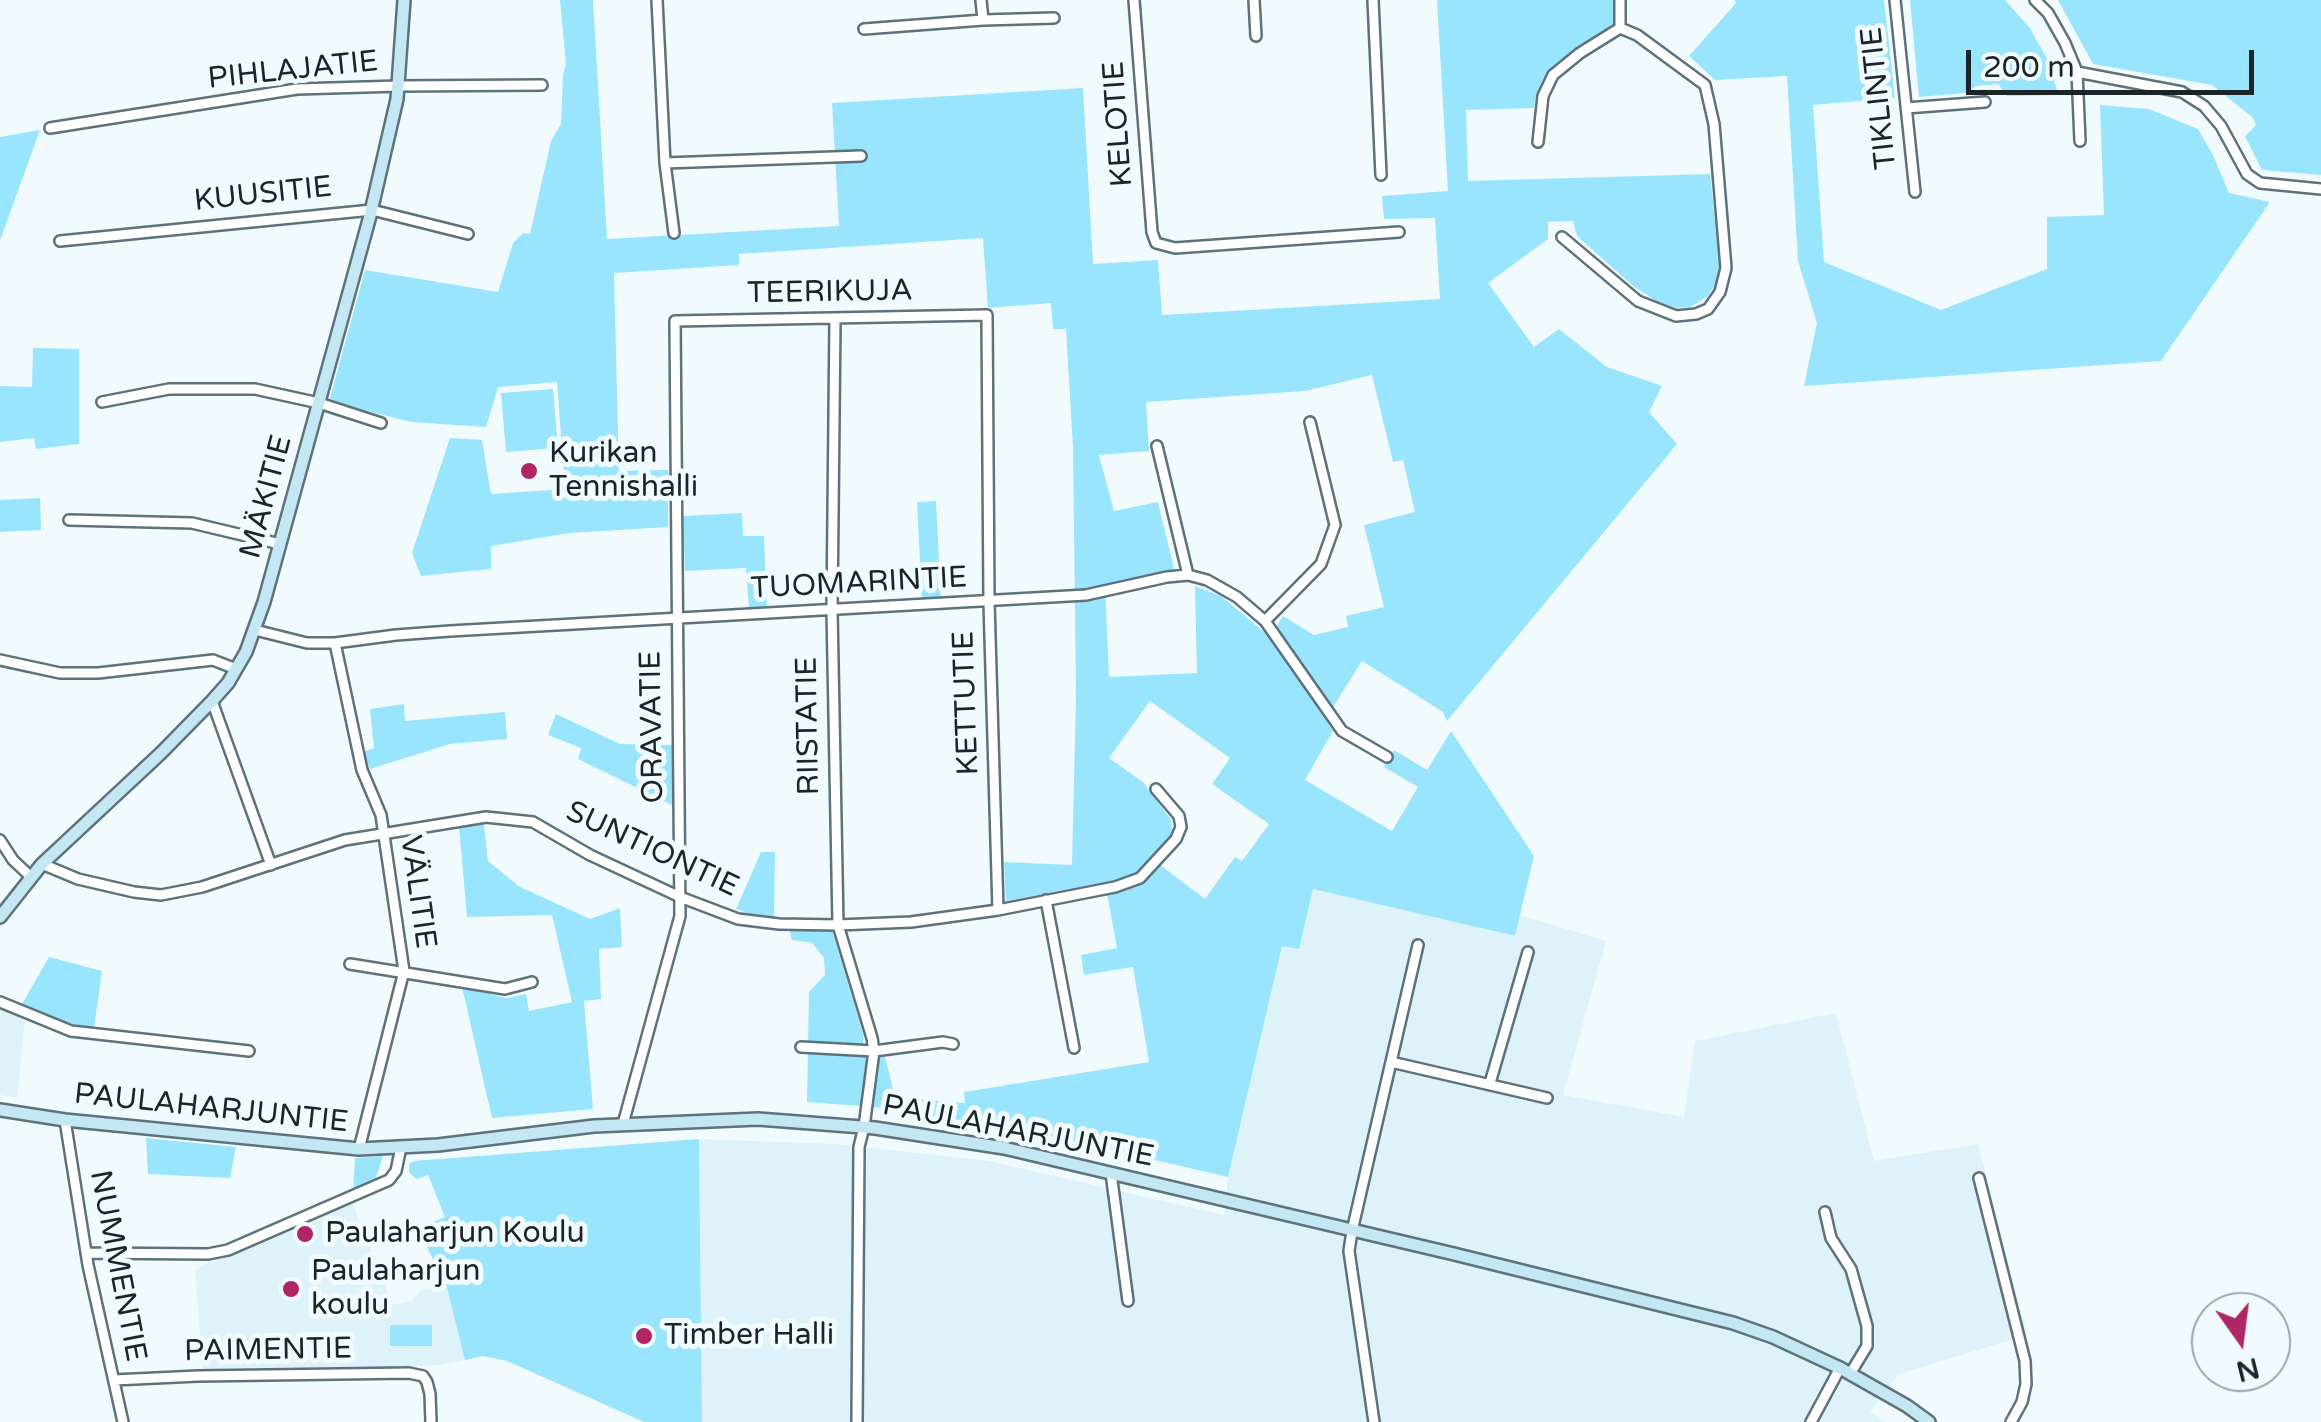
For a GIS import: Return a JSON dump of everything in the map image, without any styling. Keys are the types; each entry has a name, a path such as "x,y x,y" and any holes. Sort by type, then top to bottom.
{"main road":[{"name":"MÄKITIE","path":"0,917 42,864 212,701 236,669 255,630 372,210 399,86 404,0"},
{"name":"PAULAHARJUNTIE","path":"0,1110 359,1150 623,1124 758,1119 864,1127 1004,1148 1733,1322 1845,1371 1929,1422"}],"street":[{"path":"656,0 665,162 674,234"},
{"path":"981,0 983,20"},
{"name":"KELOTIE","path":"1134,0 1156,243 1175,248 1400,232"},
{"path":"1254,0 1256,36"},
{"path":"1373,0 1381,175"},
{"path":"1620,0 1620,28"},
{"name":"TIKLINTIE","path":"1895,0 1915,192"},
{"path":"2036,0 2066,43 2077,72 2080,141"},
{"path":"864,29 1054,18"},
{"path":"1538,142 1542,96 1553,75 1620,28"},
{"path":"1562,236 1638,301 1676,316 1708,309 1720,292 1726,268 1714,124 1705,85 1637,35 1620,28"},
{"path":"2077,72 2182,92 2204,106 2247,174 2260,183 2321,188"},
{"name":"PIHLAJATIE","path":"50,128 297,89 542,85"},
{"path":"1906,108 1985,102"},
{"path":"665,162 860,156"},
{"name":"KUUSITIE","path":"60,241 372,210 468,234"},
{"name":"TEERIKUJA","path":"675,322 987,316"},
{"name":"KETTUTIE","path":"987,316 989,602 998,910"},
{"name":"RIISTATIE","path":"836,318 832,610 838,925 874,1051 859,1147 857,1422"},
{"name":"ORAVATIE","path":"623,1124 680,916 675,322"},
{"path":"102,402 169,389 254,389 319,403 382,424"},
{"path":"1265,621 1321,564 1335,526 1310,422"},
{"path":"1157,446 1188,575 1207,580 1237,597 1265,621 1342,731 1387,757"},
{"path":"69,520 192,523 280,544"},
{"name":"TUOMARINTIE","path":"255,630 307,643 335,643 396,635 1086,595 1188,575"},
{"name":"VÄLITIE","path":"335,643 362,770 381,815 404,971 359,1150"},
{"path":"0,660 60,672 213,660 236,669"},
{"path":"212,701 271,864"},
{"name":"SUNTIONTIE","path":"42,864 78,879 161,895 202,888 344,840 486,817 533,822 680,897 738,918 779,924 911,922 998,910 1115,887 1140,878 1176,840 1181,827 1179,816 1156,789"},
{"path":"0,840 20,869 31,877"},
{"path":"1046,900 1074,1048"},
{"path":"1374,1422 1350,1251 1418,945"},
{"path":"1490,1083 1528,952"},
{"path":"350,964 504,988 532,982"},
{"path":"0,1002 71,1030 249,1051"},
{"path":"801,1046 874,1051 953,1044"},
{"path":"1391,1062 1547,1098"},
{"name":"NUMMENTIE","path":"65,1120 86,1253 124,1422"},
{"path":"86,1253 208,1254 228,1250 389,1180 396,1171 401,1147"},
{"path":"1112,1173 1128,1301"},
{"path":"1979,1178 2025,1361 2022,1402 2011,1422"},
{"path":"1811,1422 1867,1346 1867,1326 1851,1269 1831,1238 1824,1212"},
{"name":"PAIMENTIE","path":"114,1380 409,1373 424,1376 432,1422"}],"shaded area":[{"path":"560,0 593,0 607,239 839,226 832,103 1083,88 1093,264 1158,260 1162,315 1440,299 1435,218 1384,219 1382,196 1448,191 1437,0 1616,0 1615,26 1548,70 1534,108 1466,110 1468,181 1710,174 1720,268 1707,297 1690,307 1675,308 1656,301 1632,285 1577,236 1573,221 1548,222 1548,239 1488,283 1534,347 1559,329 1607,367 1662,386 1649,412 1677,444 1447,721 1443,712 1362,661 1326,721 1333,731 1305,780 1392,831 1418,787 1384,767 1394,750 1427,770 1451,731 1534,856 1515,936 1313,889 1299,949 1282,946 1228,1177 1025,1130 875,1107 807,1102 809,992 825,975 824,958 812,943 792,940 789,928 832,930 863,1034 864,1054 885,1057 895,1097 965,1103 964,1092 1149,1062 1133,967 1084,975 1081,955 1117,948 1105,882 1006,901 1004,862 1072,865 1076,694 1073,448 1066,329 1053,329 1051,303 988,308 983,238 739,254 739,265 614,273 619,471 668,470 668,527 569,533 491,546 491,569 421,576 412,553 450,438 482,440 491,494 565,489 557,382 498,387 486,427 411,422 340,404 330,398 365,270 498,292 513,243 523,233 530,234 551,141 561,124 566,64","holes":["1372,375 1393,462 1403,460 1415,512 1364,525 1384,607 1346,616 1348,627 1314,635 1283,616 1270,637 1221,596 1195,586 1197,673 1109,677 1105,585 1174,569 1158,502 1114,511 1099,455 1149,451 1146,402 1305,391","1150,701 1230,758 1212,784 1269,824 1242,861 1235,857 1205,899 1151,858 1167,842 1171,820 1143,782 1109,758"]},
{"path":"1734,0 1884,0 1895,98 1813,105 1824,262 1941,310 2047,269 2047,217 2104,215 2100,105 2149,109 2198,129 2229,193 2270,202 2161,361 1804,386 1817,323 1798,261 1787,76 1715,80 1689,56 1736,3"},
{"path":"1910,0 2005,0 2030,28 2050,64 2058,95 2007,96 1998,84 1976,86 1966,93 1919,97"},
{"path":"2058,0 2321,0 2321,175 2262,170 2245,136 2256,125 2252,117 2212,85 2093,64"},
{"path":"40,130 1,238 0,239 0,137"},
{"path":"33,348 79,349 79,444 36,449 34,438 0,442 0,386 32,387"},
{"path":"553,389 558,448 506,452 501,393"},
{"path":"40,498 41,530 0,532 0,500"},
{"path":"936,501 941,600 922,601 917,502"},
{"path":"742,513 743,536 764,536 767,608 749,609 746,568 685,571 683,516"},
{"path":"404,704 405,721 505,712 507,739 450,744 370,769 363,752 374,748 370,709"},
{"path":"556,714 620,744 674,745 674,806 578,759 581,748 548,735"},
{"path":"484,824 488,861 520,887 590,919 620,908 622,947 599,949 601,999 584,1001 593,1109 492,1118 462,987 506,998 526,994 529,1011 572,1002 552,915 467,917 459,827"},
{"path":"761,852 775,852 774,918 736,909"},
{"path":"1313,889 1514,936 1520,915 1606,941 1563,1095 1684,1117 1695,1041 1836,1013 1874,1161 1978,1144 2027,1335 1899,1374 1870,1412 1885,1422 702,1422 699,1139 836,1144 989,1161 1224,1215 1228,1177 1282,945 1299,949"},
{"path":"49,957 102,971 94,1029 61,1021 22,1004"},
{"path":"0,1009 25,1020 17,1098 0,1095"},
{"path":"146,1138 236,1147 230,1178 148,1174"},
{"path":"699,1139 702,1422 644,1422 507,1361 483,1356 465,1360 446,1284 417,1228 445,1217 428,1175 416,1179 409,1172 409,1164"},
{"path":"383,1156 374,1183 353,1192 355,1158"},
{"name":"Paulaharjun koulu","path":"353,1204 393,1305 413,1300 420,1291 446,1284 465,1360 360,1369 203,1369 195,1271 215,1258"},
{"path":"390,1325 432,1325 432,1346 390,1346"}],"place":[{"name":"Kurikan Tennishalli","path":"529,471"},
{"name":"Paulaharjun Koulu","path":"305,1234"},
{"name":"Paulaharjun koulu","path":"291,1289"},
{"name":"Timber Halli","path":"644,1336"}]}
